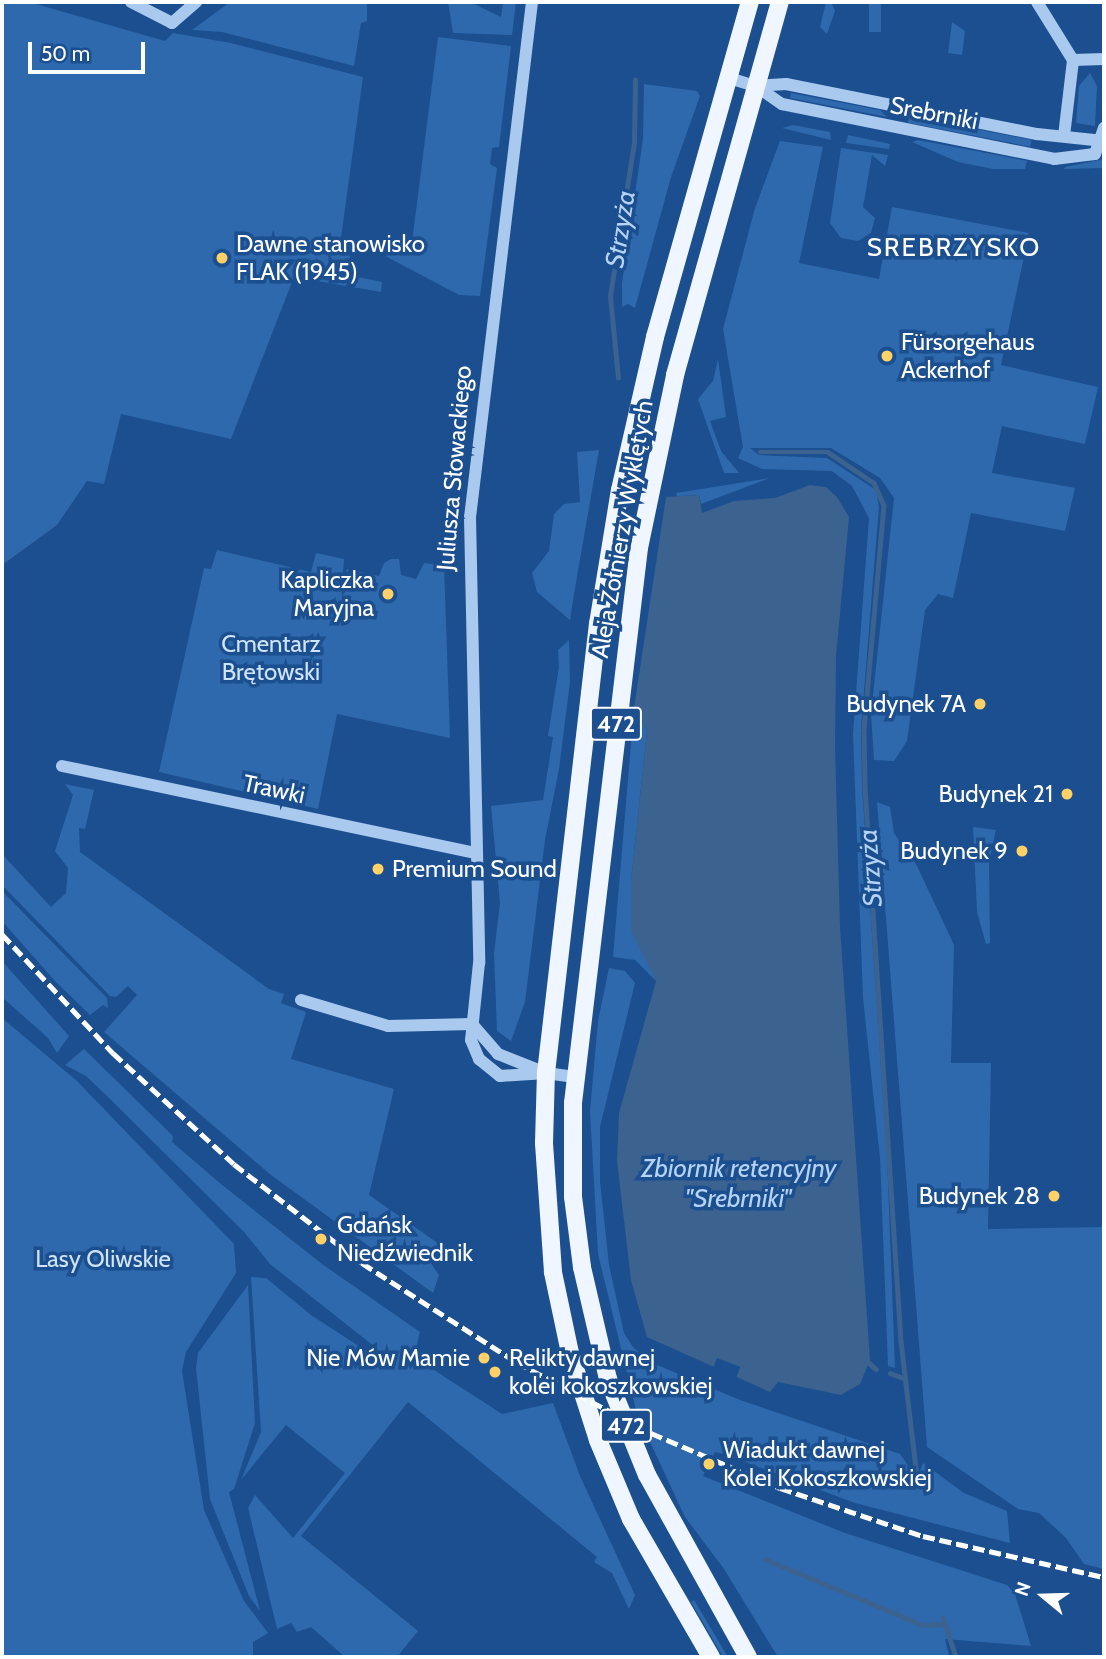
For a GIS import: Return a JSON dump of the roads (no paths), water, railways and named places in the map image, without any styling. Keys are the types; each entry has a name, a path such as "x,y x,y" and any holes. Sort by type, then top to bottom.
{"main road":[{"name":"Aleja Żołnierzy Wyklętych","path":"547,1073 598,624 620,490 655,337 750,2"},
{"name":"Aleja Żołnierzy Wyklętych","path":"575,1077 639,548 675,375 780,2"},
{"name":"472","path":"547,1073 547,1216 570,1353 598,1440 631,1519 711,1657"},
{"name":"472","path":"575,1077 573,1197 590,1314 608,1379 647,1475 748,1657"}],"street":[{"path":"131,2 172,23 196,2"},
{"name":"Juliusza Słowackiego","path":"532,2 470,517 478,973 472,1024 473,1050 492,1073 511,1078 547,1073"},
{"path":"1037,2 1073,60 1064,136"},
{"path":"1073,60 1104,59"},
{"name":"Srebrniki","path":"729,78 756,86 782,104 1054,159 1095,154 1103,136 1064,136 786,85 756,86"},
{"path":"900,127 904,108"},
{"name":"Trawki","path":"62,766 476,853"},
{"path":"301,1000 388,1026 472,1024"},
{"name":"Juliusza Słowackiego","path":"472,1024 498,1054 547,1073 575,1077"}],"water":[{"name":"Zbiornik retencyjny \"Srebrniki\"","path":"810,485 826,487 837,497 849,517 836,656 835,747 840,927 870,1360 860,1384 841,1395 778,1382 770,1392 647,1337 631,1280 617,1161 619,1113 656,981 631,931 631,881 647,731 634,708 666,497 699,495 702,513 734,501 775,498"}],"waterway":[{"name":"Strzyża","path":"618,378 610,296 634,142 635,80"},
{"name":"Strzyża","path":"760,452 828,452 874,483 884,505 864,730 865,788 901,1341 917,1478"},
{"name":"Strzyża","path":"867,1361 876,1369"},
{"name":"Strzyża","path":"890,1373 904,1378"},
{"path":"765,1559 923,1625 943,1624"},
{"name":"Strzyża","path":"943,1617 956,1657"}],"railway":[{"path":"2,934 113,1053 234,1164 362,1263 516,1362 651,1433 780,1488 923,1536 1104,1577"}],"place":[{"name":"Dawne stanowisko FLAK (1945)","path":"222,258"},
{"name":"Fürsorgehaus Ackerhof","path":"887,356"},
{"name":"Kapliczka Maryjna","path":"388,594"},
{"name":"Budynek 7A","path":"980,704"},
{"name":"Budynek 21","path":"1067,794"},
{"name":"Budynek 9","path":"1022,851"},
{"name":"Premium Sound","path":"378,869"},
{"name":"Budynek 28","path":"1054,1196"},
{"name":"Gdańsk Niedźwiednik","path":"321,1239"},
{"name":"Nie Mów Mamie","path":"484,1358"},
{"name":"Relikty dawnej kolei kokoszkowskiej","path":"495,1372"},
{"name":"Wiadukt dawnej Kolei Kokoszkowskiej","path":"709,1464"}],"district":[{"name":"SREBRZYSKO","path":"954,248"}],"park label":[{"name":"Cmentarz Brętowski","path":"271,658"},
{"name":"Lasy Oliwskie","path":"103,1259"}]}
